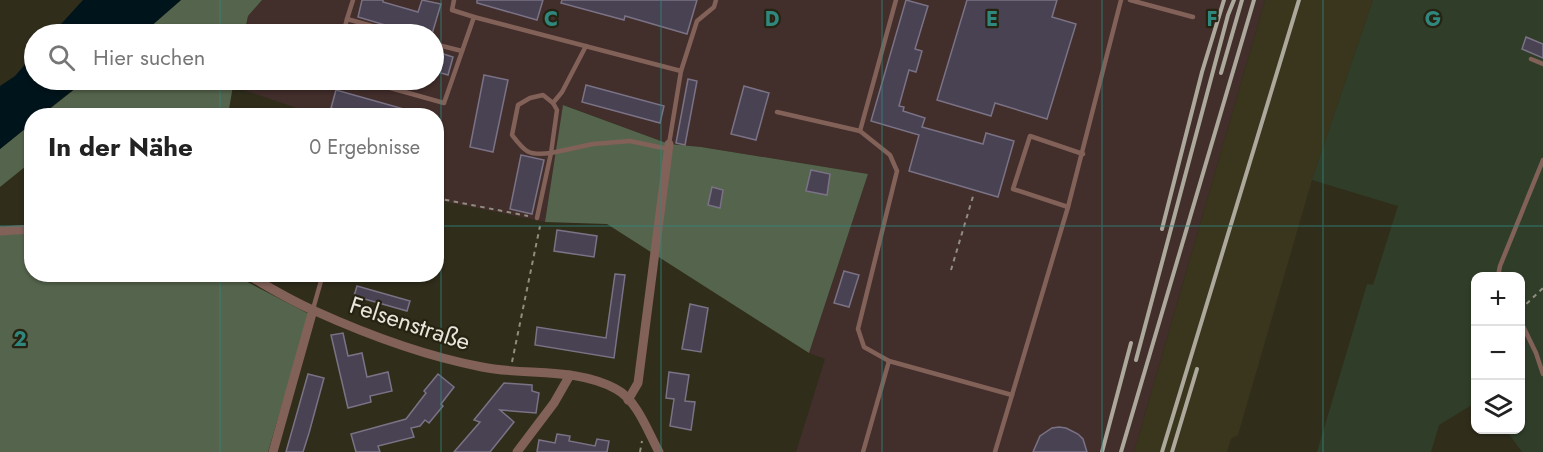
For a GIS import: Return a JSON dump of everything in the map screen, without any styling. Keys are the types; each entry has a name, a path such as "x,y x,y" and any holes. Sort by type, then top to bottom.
{"street":[{"path":"628,400 638,382 668,146"},
{"path":"0,231 24,230"},
{"name":"Felsenstraße","path":"261,282 313,310 427,353 483,368 570,375 598,381 618,389 639,413 659,452"},
{"path":"273,452 313,310"},
{"path":"517,452 554,403 570,375"}],"lane":[{"path":"346,24 353,0"},
{"path":"447,0 454,1 452,10 474,17 681,71"},
{"path":"537,218 550,153 557,110 553,103 543,95 530,98 518,105 512,135 524,151 537,155 550,153 593,144 630,141 668,146 681,71 697,21 714,7 716,0"},
{"path":"860,130 896,0"},
{"path":"995,452 1083,154 1121,0"},
{"path":"1130,0 1193,17"},
{"path":"398,90 444,103 474,17"},
{"path":"347,20 362,24"},
{"path":"444,46 462,51"},
{"path":"553,103 562,92 586,46"},
{"path":"1531,59 1543,64"},
{"path":"777,112 860,130 890,155 897,171 858,329 864,347 888,361 1012,395"},
{"path":"1068,207 1012,189 1030,136 1083,154"},
{"path":"1499,272 1543,160"},
{"path":"313,310 321,282"},
{"path":"1524,326 1543,374"},
{"path":"863,452 888,361"}],"path":[{"path":"951,270 974,193"},
{"path":"444,200 537,218 540,225 510,370"},
{"path":"1525,306 1543,288"}],"shaded area":[{"path":"262,0 1265,0 1134,452 796,452 825,359 809,353 868,174 701,147 669,144 564,105 545,222 444,201 444,108 296,108 244,90 444,90 444,24 246,24 248,16"},
{"path":"1265,0 1373,0 1312,180 1238,435 1231,439 1227,452 1134,452"}],"green space":[{"path":"181,0 262,0 248,16 246,24 153,24"},
{"path":"1373,0 1543,0 1543,452 1522,452 1509,434 1525,434 1525,272 1471,272 1471,405 1439,425 1431,452 1317,452 1367,284 1373,285 1398,206 1312,180"},
{"path":"74,90 232,90 229,108 51,108"},
{"path":"563,105 669,144 701,147 868,174 809,353 607,224 545,222"},
{"path":"24,130 24,168 0,187 0,149"},
{"path":"0,226 24,230 24,282 247,282 309,314 268,452 0,452"}],"water":[{"path":"83,0 181,0 153,24 61,24"},
{"path":"24,66 24,90 73,90 50,108 24,108 24,130 0,149 0,86 15,76"}],"building":[{"path":"362,0 383,0 383,2 418,12 422,0 441,4 435,24 382,24 358,17"},
{"path":"477,0 543,0 537,20 477,3"},
{"path":"562,0 697,0 687,34 625,16 624,20 561,3"},
{"path":"906,0 928,6 915,49 922,51 916,72 909,70 899,106 904,107 903,111 925,118 922,127 983,144 986,133 1014,141 998,197 909,171 919,135 871,121"},
{"path":"967,0 1057,0 1052,17 1076,24 1047,119 995,103 991,116 937,100"},
{"path":"1526,37 1543,44 1543,58 1522,49"},
{"path":"444,54 453,57 448,75 444,74"},
{"path":"484,75 508,80 493,152 470,147"},
{"path":"688,79 697,81 685,145 676,143"},
{"path":"586,85 664,106 660,123 582,102"},
{"path":"744,86 769,93 756,140 731,134"},
{"path":"336,90 400,108 331,108"},
{"path":"521,155 544,160 532,214 510,209"},
{"path":"811,170 830,174 827,195 806,191"},
{"path":"712,187 723,190 720,208 708,205"},
{"path":"557,230 597,236 594,257 554,251"},
{"path":"844,271 859,275 849,307 834,303"},
{"path":"615,274 625,275 614,358 535,345 537,327 606,338"},
{"path":"357,286 410,301 407,311 354,296"},
{"path":"690,304 708,308 701,352 682,349"},
{"path":"343,333 348,356 362,353 367,377 388,372 392,391 370,396 371,402 348,408 331,335"},
{"path":"669,372 689,375 685,401 695,402 691,430 670,426 674,399 666,398"},
{"path":"308,374 324,378 309,433 303,452 286,452"},
{"path":"438,374 454,387 441,404 443,406 429,423 425,420 420,426 411,428 414,437 378,446 380,452 356,452 351,434 406,419"},
{"path":"504,383 532,385 532,391 539,393 536,413 500,410 514,422 490,452 454,452 480,422 474,420"},
{"path":"1059,427 1078,434 1083,439 1087,452 1033,452 1040,436 1052,428"},
{"path":"557,434 570,436 569,441 595,446 597,439 609,441 607,452 537,452 539,440 555,443"}],"railway":[{"path":"1162,229 1202,72 1224,0"},
{"path":"1136,360 1228,15 1234,0"},
{"path":"1221,73 1242,0"},
{"path":"1121,452 1254,0"},
{"path":"1162,452 1299,0"},
{"path":"1102,452 1131,343"},
{"path":"1172,452 1197,369"}]}
